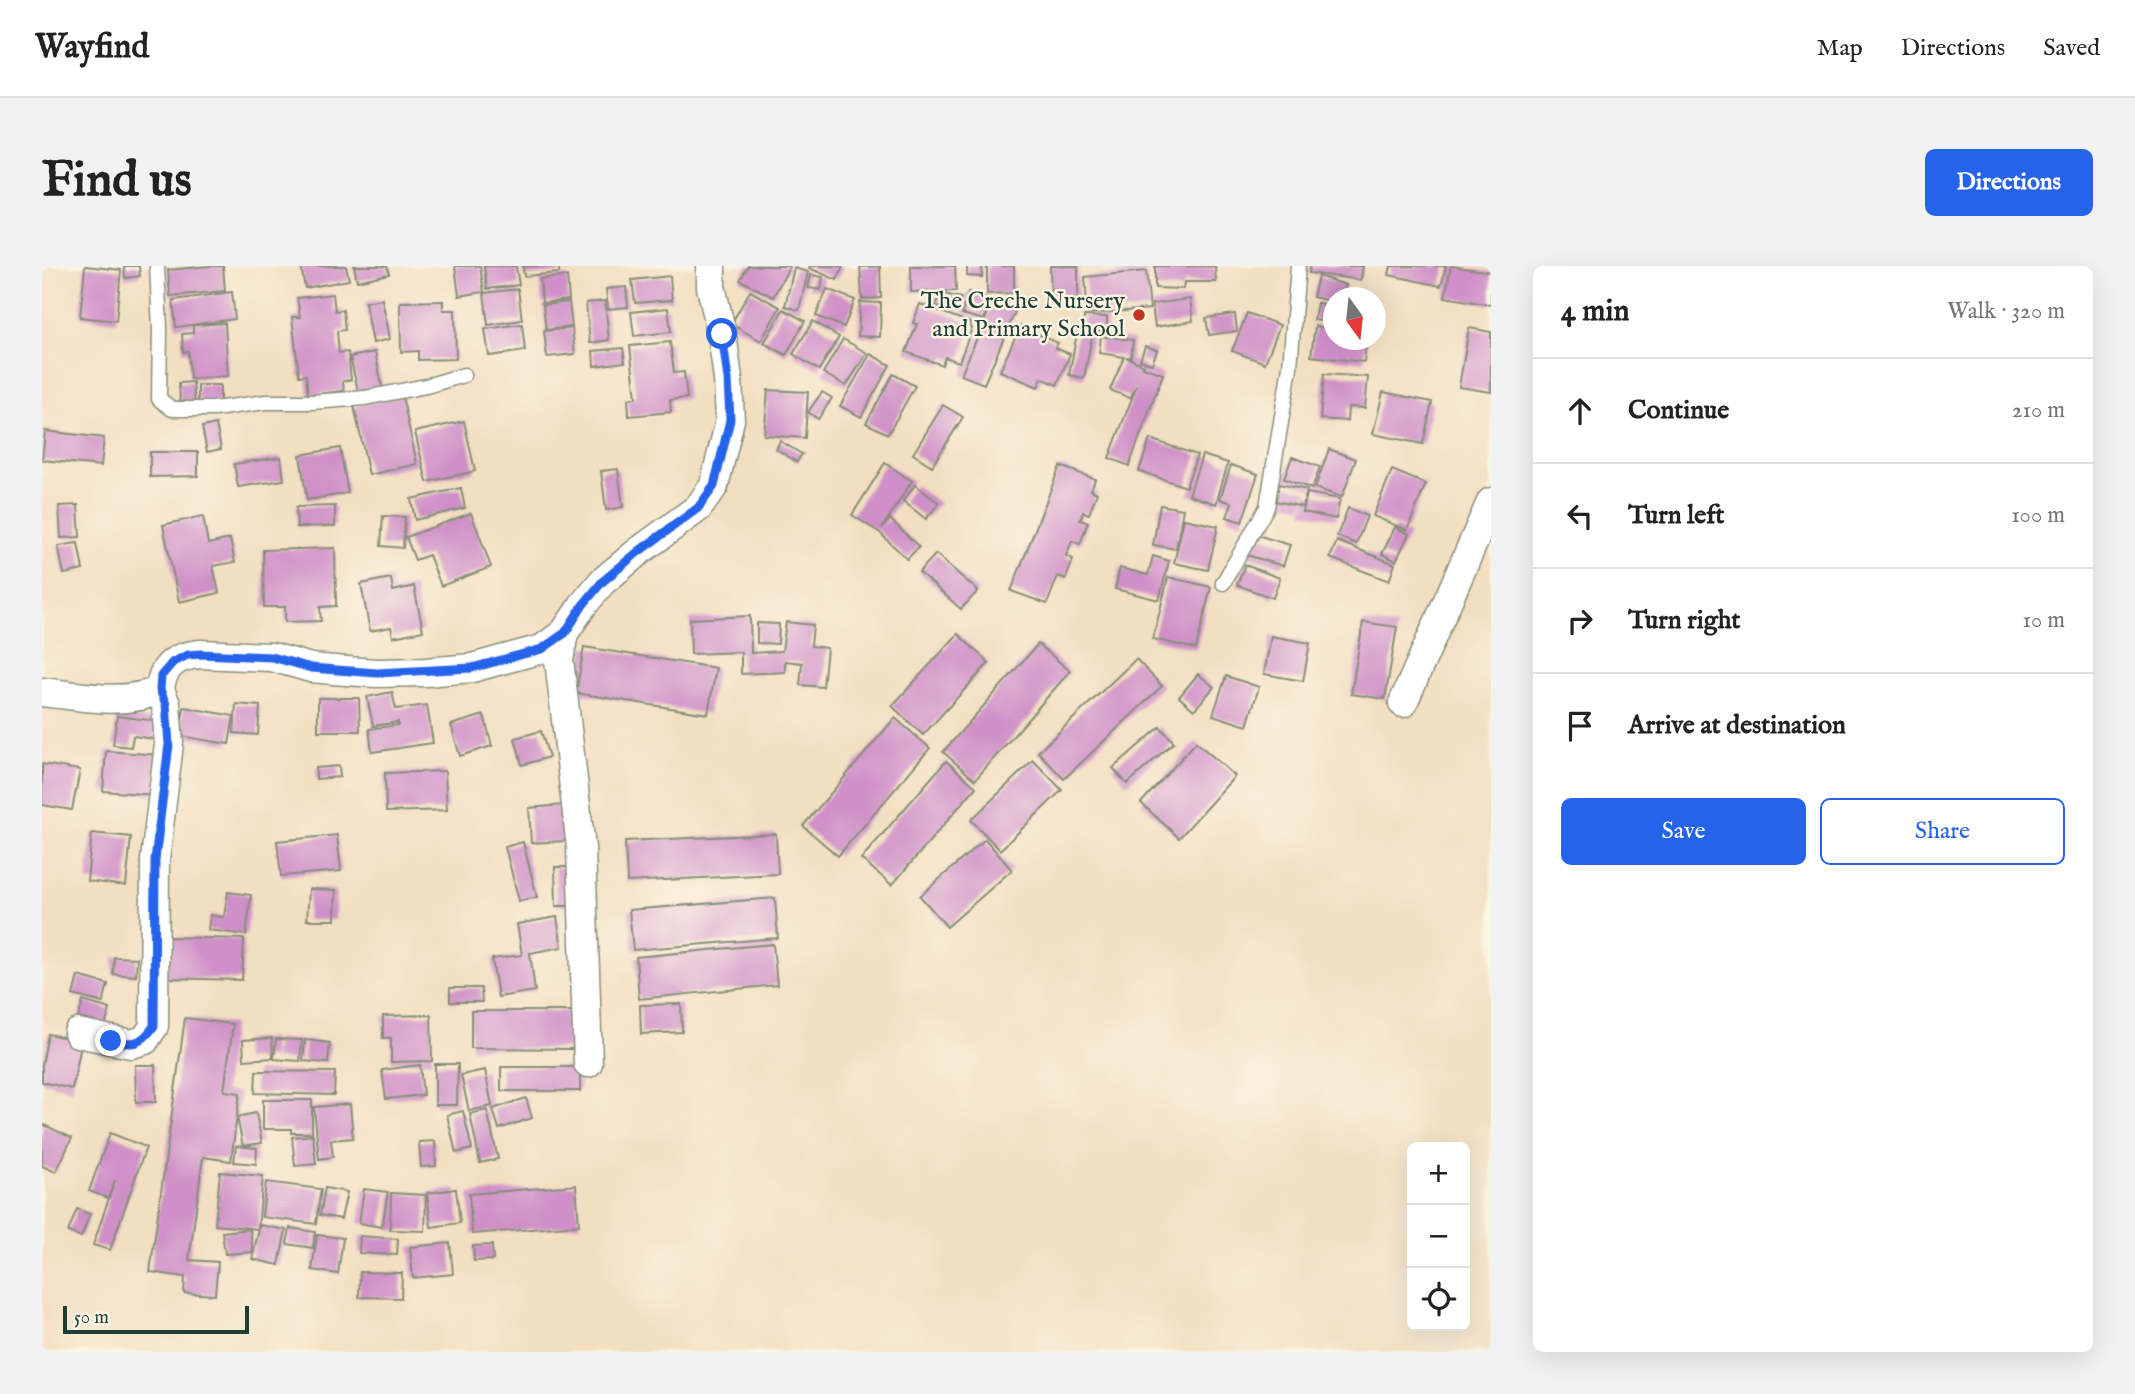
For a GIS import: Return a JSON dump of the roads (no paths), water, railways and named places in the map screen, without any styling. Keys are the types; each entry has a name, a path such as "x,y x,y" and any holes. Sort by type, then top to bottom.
{"street":[{"path":"589,1063 581,848 562,647 583,605 602,582 698,508 714,486 730,420 728,379 722,334 711,286 711,266"},
{"path":"1403,703 1491,502"},
{"path":"474,688 562,647"},
{"path":"78,1033 131,1044 145,1040 154,1026 155,860 169,744 166,704 160,690 161,676 173,662 188,655 272,657 311,668 377,673 426,672 472,668 542,649 562,647"},
{"path":"42,692 124,698 140,697 160,690"}],"lane":[{"path":"157,266 159,399 172,409 214,409 266,402 365,398 426,386 464,374"},
{"path":"1223,583 1267,507 1290,366 1298,266"}],"place":[{"name":"The Creche Nursery and Primary School","path":"1139,315"}]}
